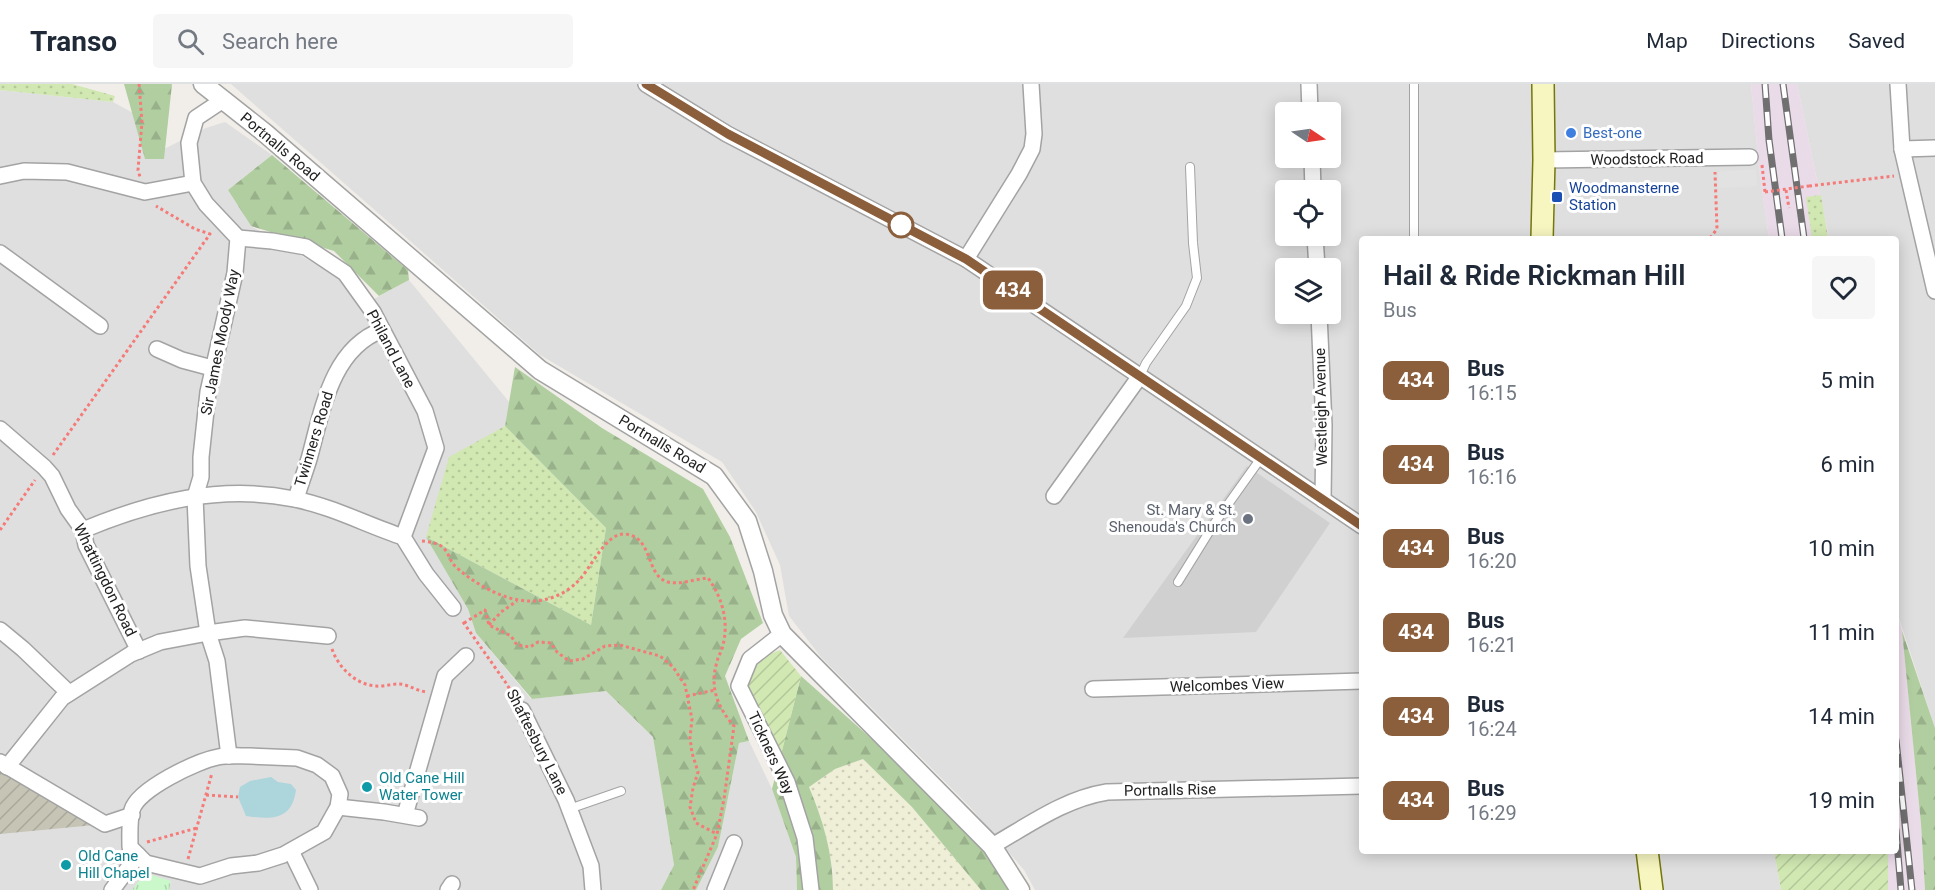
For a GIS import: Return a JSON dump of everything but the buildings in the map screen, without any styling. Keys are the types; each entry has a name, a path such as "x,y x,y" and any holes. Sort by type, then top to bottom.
{"main road":[{"path":"1542,236 1543,84"},
{"path":"1648,854 1652,890"}],"street":[{"name":"Portnalls Road","path":"203,84 265,133 540,370 714,476 747,521 763,571 773,615 782,634 992,846 1020,890"},
{"path":"966,259 1032,149 1034,134 1031,84"},
{"path":"1308,84 1309,102"},
{"path":"1898,84 1902,149 1935,291"},
{"path":"650,85 728,134 966,259 1359,524"},
{"path":"223,100 196,118 189,143 193,183 206,204 238,238"},
{"path":"1902,149 1935,148"},
{"name":"Woodstock Road","path":"1544,160 1714,158 1756,162"},
{"path":"0,176 24,171 67,172 145,192 193,183"},
{"name":"Philand Lane","path":"238,238 272,241 306,248 345,273 373,312 425,411 436,448 403,537"},
{"name":"Sir James Moody Way","path":"223,757 217,661 208,633 198,566 195,497 201,477 204,424 212,368 235,273 238,238"},
{"path":"0,253 100,326"},
{"name":"Westleigh Avenue","path":"1319,324 1324,424 1323,500"},
{"name":"Twinners Road","path":"296,499 321,409 336,375 349,352 366,336 382,330"},
{"path":"157,349 182,360 212,368"},
{"path":"1054,496 1140,376"},
{"name":"Whattingdon Road","path":"0,429 52,476 68,508 83,530 86,545 139,651"},
{"path":"83,530 145,507 195,497 235,493 296,499 403,537 426,574 453,608"},
{"path":"132,815 105,824 4,765 62,698 139,651 160,642 245,628 328,636"},
{"path":"0,630 69,693"},
{"name":"Tickners Way","path":"782,634 750,659 739,686 787,782 806,837 811,890"},
{"path":"338,807 412,817 445,676 466,656"},
{"name":"Welcombes View","path":"1093,689 1359,681"},
{"name":"Shaftesbury Lane","path":"522,710 569,809 591,866 592,890"},
{"path":"112,890 134,851 132,808 144,795 178,772 223,757 297,758 316,765 332,776 340,794 338,807 324,832 291,851 258,863 231,867 201,883 180,870 146,863 134,851"},
{"name":"Portnalls Rise","path":"992,846 1068,802 1107,792 1359,786"},
{"path":"715,890 734,843"},
{"path":"291,851 310,890"}],"lane":[{"path":"1414,84 1414,236"},
{"path":"1140,376 1146,363 1185,306 1194,290 1197,278 1190,167"},
{"path":"1178,582 1214,524 1260,458"},
{"path":"569,809 621,791"}],"path":[{"path":"0,530 210,234 195,230 154,204 145,192 138,170 142,122 139,84"},
{"path":"1712,236 1717,229 1714,158"},
{"path":"1756,162 1765,192 1908,175"},
{"path":"1786,190 1789,208"},
{"path":"403,537 435,543 446,550 453,565 481,586 518,601 535,602 549,599 575,585 608,540 622,534 635,537 648,551 654,570 666,582 679,583 708,578 717,590 723,608 725,629 723,646 716,664 716,698 723,714 734,726 717,834 693,890"},
{"path":"489,625 501,612 518,601"},
{"name":"Shaftesbury Lane","path":"453,608 506,682 522,710"},
{"path":"464,623 485,610 489,625 511,636 517,645 530,647 538,642 551,643 557,652 569,661 583,659 605,646 620,645 660,656 673,667 685,685 692,719 690,738 698,772 690,807 696,823 717,834"},
{"path":"328,636 335,658 356,679 375,687 404,685 415,691 439,695"},
{"path":"687,696 715,690"},
{"path":"180,870 188,859 206,795 223,757"},
{"path":"206,795 238,797"},
{"path":"134,851 197,828"}],"shaded area":[{"path":"231,84 1751,84 1769,236 1359,236 1359,854 1775,854 1781,890 1035,890 1024,870 970,807 821,657 789,616 780,565 756,512 722,462 540,355"},
{"path":"1751,84 1797,84 1829,236 1769,236"},
{"path":"1797,84 1935,84 1935,728 1899,618 1899,236 1829,236"},
{"path":"0,90 113,102 133,113 146,158 206,128 225,122 272,155 228,190 251,226 374,299 409,280 510,403 505,426 461,473 468,609 476,633 531,699 606,691 653,737 674,865 661,890 0,890"},
{"path":"1756,169 1757,186 1719,188 1718,172"},
{"path":"1247,466 1330,523 1256,632 1123,638"},
{"path":"1899,620 1902,631 1921,824 1925,890 1888,890 1888,854 1899,854"},
{"path":"749,741 772,789 796,857 797,890 696,890 718,847 739,743"},
{"path":"0,762 105,824 0,834"}],"green space":[{"path":"0,84 72,84 115,96 113,102 0,90"},
{"path":"124,84 172,84 164,159 145,159"},
{"path":"272,155 408,270 409,280 379,296 334,251 251,226 228,190"},
{"path":"1821,195 1828,236 1812,236 1806,197"},
{"path":"515,367 602,428 703,489 730,537 763,623 741,639 725,676 749,741 739,743 718,847 696,890 661,890 674,865 653,737 606,691 532,699 476,633 468,609 426,537 591,625 606,528 505,426"},
{"path":"505,426 606,528 591,625 426,537 449,457"},
{"path":"1902,631 1935,728 1935,890 1925,890 1921,824"},
{"path":"780,650 801,676 780,759 746,686 754,660"},
{"path":"801,676 992,846 1019,890 981,890 912,807 863,759 835,769 809,787 826,837 833,890 797,890 796,857 772,789"},
{"path":"863,759 912,807 981,890 833,890 833,868 820,814 809,787 835,769"},
{"path":"1775,854 1888,854 1888,890 1781,890"},
{"path":"145,873 171,881 169,890 132,890"}],"water":[{"path":"271,777 278,782 291,784 296,790 290,807 279,816 264,818 246,816 238,797 240,787 250,781"}],"railway":[{"path":"1765,84 1769,140 1782,236"},
{"path":"1783,84 1804,236"},
{"path":"1899,768 1912,890"},
{"path":"1898,854 1901,890"}],"bus line":[{"name":"434","path":"646,84 728,134 966,259 1359,524"}],"place":[{"name":"Best-one","path":"1571,133"},
{"name":"Woodmansterne Station","path":"1557,197"},
{"name":"St. Mary & St. Shenouda's Church","path":"1248,519"},
{"name":"Old Cane Hill Water Tower","path":"367,787"},
{"name":"Old Cane Hill Chapel","path":"66,865"}]}
